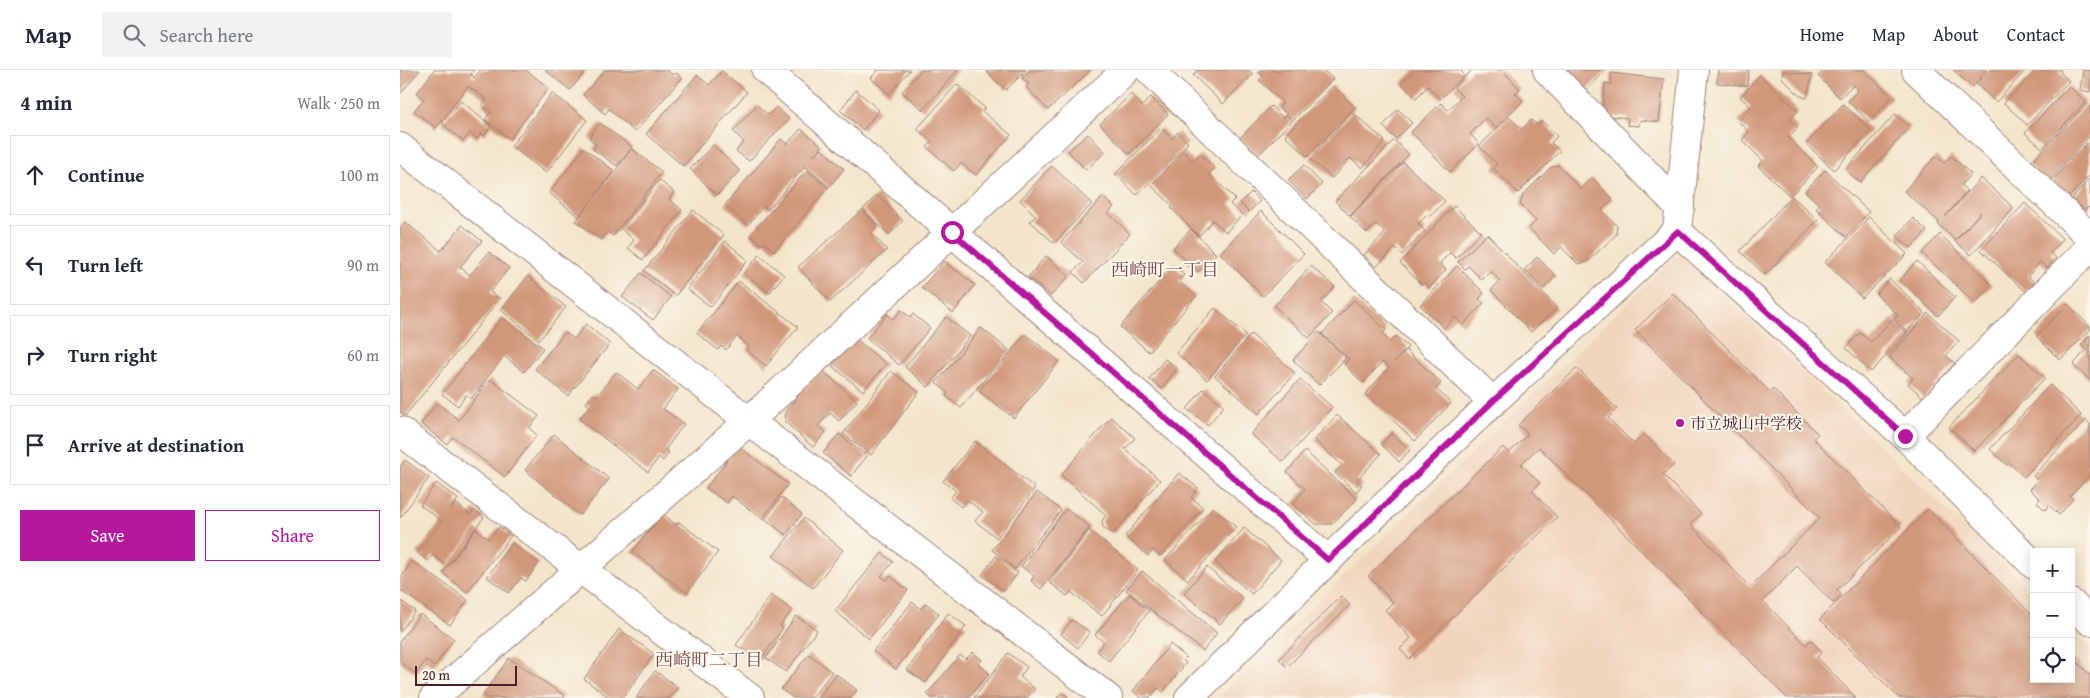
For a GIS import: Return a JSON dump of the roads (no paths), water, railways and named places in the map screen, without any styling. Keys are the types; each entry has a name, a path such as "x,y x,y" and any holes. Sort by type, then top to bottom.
{"street":[{"path":"766,70 1328,560"},
{"path":"434,698 749,421 1126,70"},
{"path":"1148,70 1492,402"},
{"path":"1547,70 1679,220 1905,436 2030,561"},
{"path":"1189,698 1328,560 1679,220 1694,70"},
{"path":"1916,70 2090,237"},
{"path":"400,148 1108,698"},
{"path":"1905,436 2090,247"},
{"path":"400,431 750,698"},
{"path":"2075,607 2090,621"}],"place":[{"name":"市立城山中学校","path":"1680,423"}],"district":[{"name":"西崎町一丁目","path":"1165,269"},
{"name":"西崎町二丁目","path":"709,659"}]}
